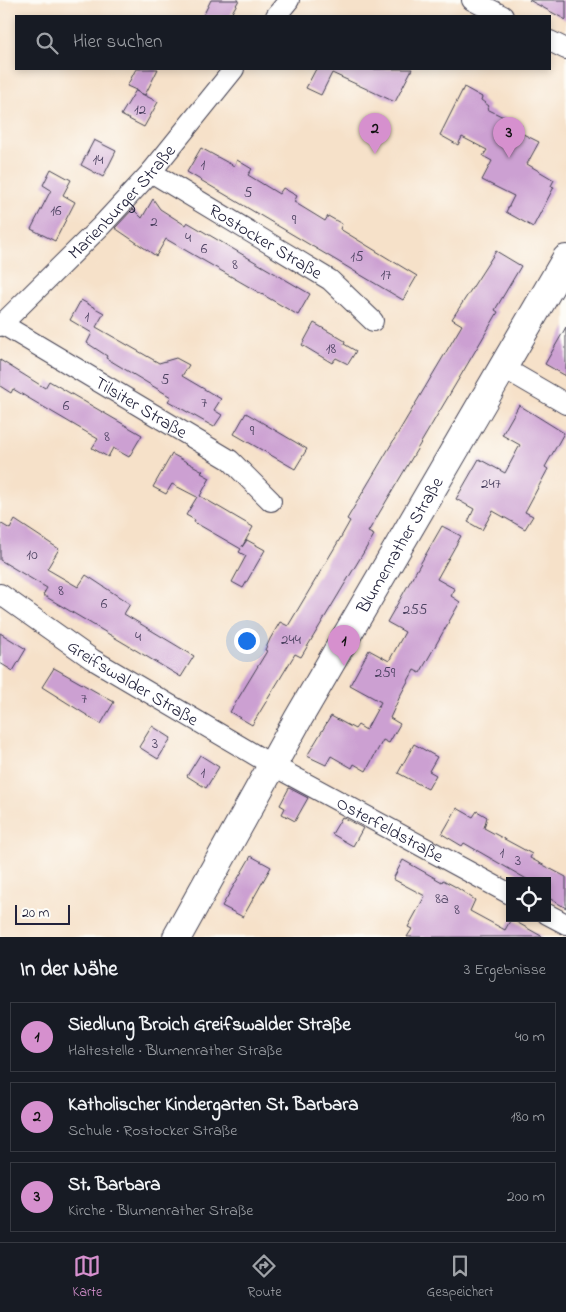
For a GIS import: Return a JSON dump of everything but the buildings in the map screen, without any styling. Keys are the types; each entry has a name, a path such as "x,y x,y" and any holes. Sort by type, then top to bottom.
{"street":[{"path":"277,15 288,0"},
{"path":"472,0 501,15"},
{"path":"551,42 566,49"},
{"name":"Marienburger Straße","path":"1,325 101,226 151,172 233,70"},
{"name":"Rostocker Straße","path":"151,172 330,280 373,320"},
{"name":"Blumenrather Straße","path":"177,937 272,765 566,259"},
{"name":"Tilsiter Straße","path":"1,325 230,460 271,501"},
{"path":"504,368 566,404"},
{"name":"Greifswalder Straße","path":"0,594 92,659 272,765"},
{"name":"Osterfeldstraße","path":"272,765 506,892"},
{"path":"551,916 566,924"}],"place":[{"name":"Katholischer Kindergarten St. Barbara","path":"375,154"},
{"name":"St. Barbara","path":"509,158"},
{"name":"Siedlung Broich Greifswalder Straße","path":"344,666"}]}
